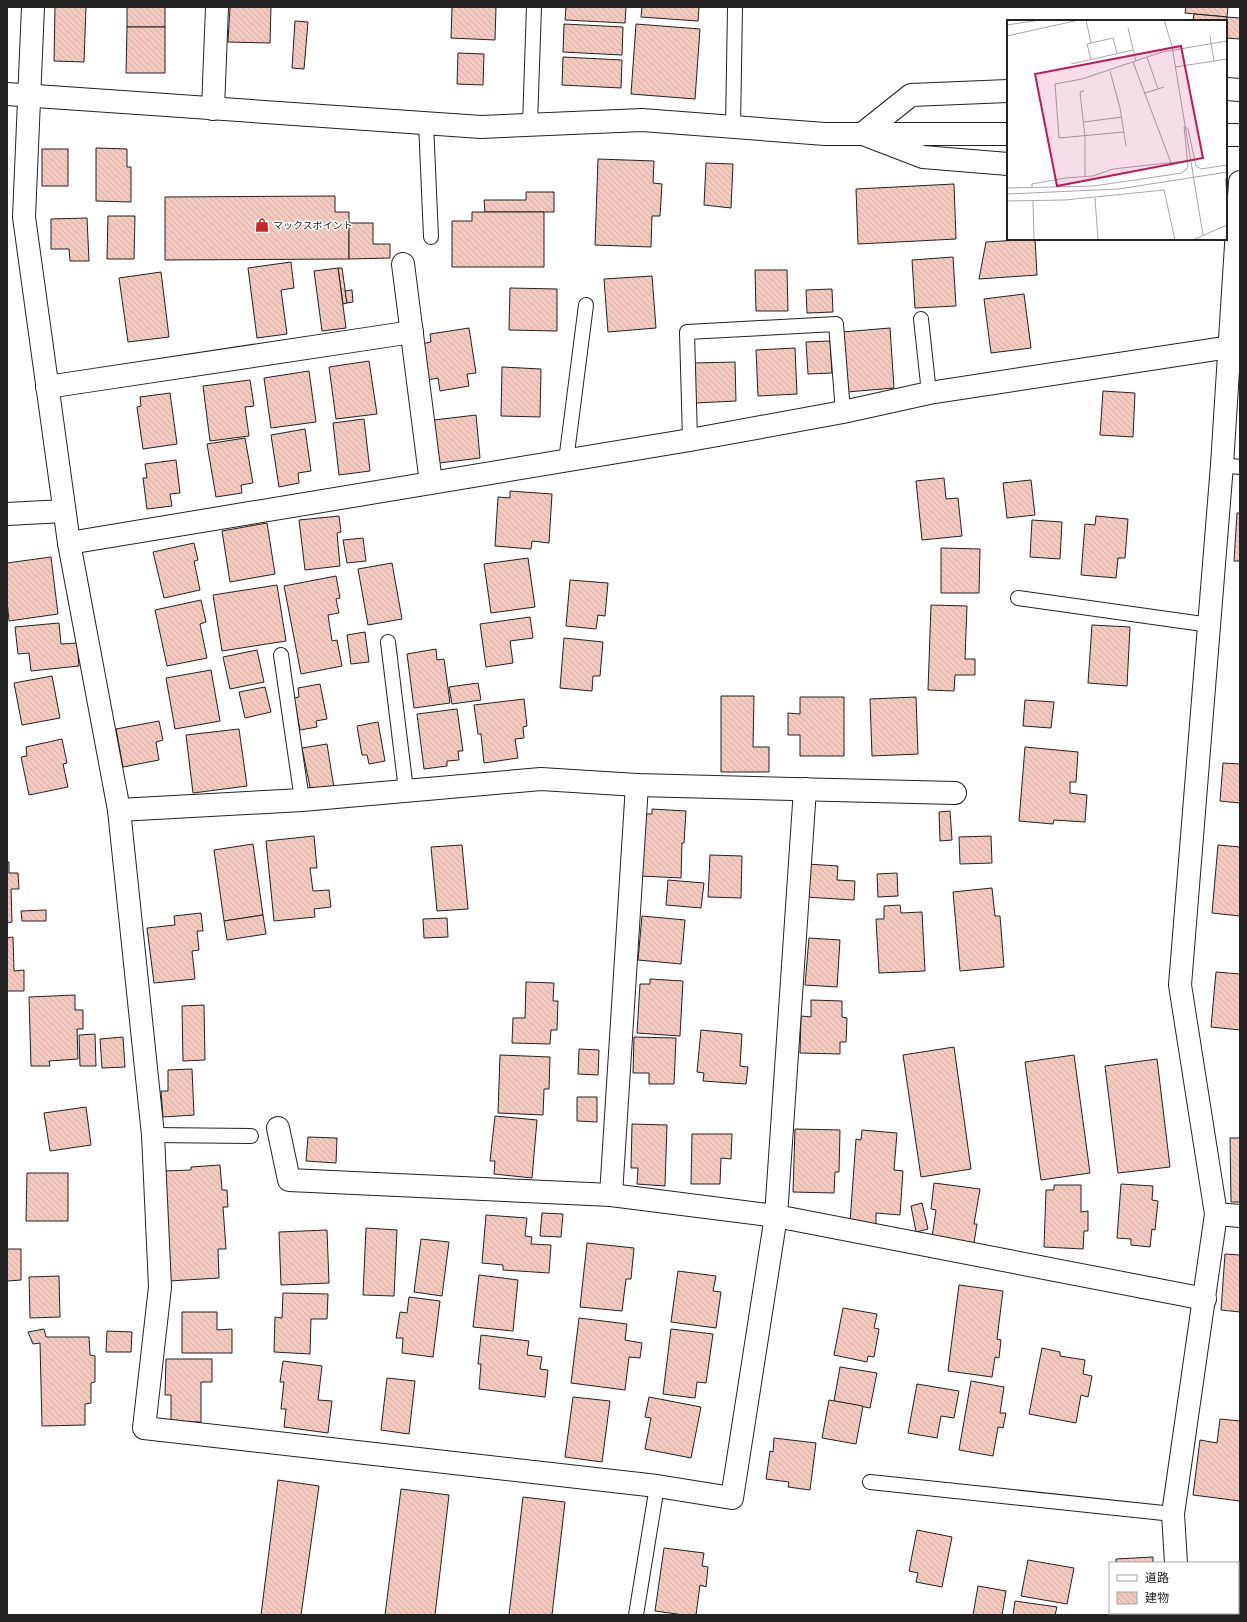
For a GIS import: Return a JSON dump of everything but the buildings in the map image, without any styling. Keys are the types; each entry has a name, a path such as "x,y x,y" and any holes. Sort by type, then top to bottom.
{"street":[{"path":"33,7 24,217 69,543 119,810 153,1135 160,1287 144,1428 657,1486 732,1498 776,1216 805,790"},
{"path":"213,109 218,7"},
{"path":"1227,89 1240,90"},
{"path":"862,134 911,95 1007,91"},
{"path":"7,94 481,127 642,120 825,134 1007,134"},
{"path":"862,134 923,158 1007,164"},
{"path":"1227,135 1240,135"},
{"path":"1176,1562 1173,1514 1216,1214 1180,984 1210,625 1231,466 1230,347 1240,182 1227,181"},
{"path":"403,264 431,483"},
{"path":"47,387 412,332"},
{"path":"69,543 690,440 843,412 929,393 1230,347"},
{"path":"7,514 64,511"},
{"path":"119,810 302,800 541,779 637,785 955,793"},
{"path":"611,1195 637,785"},
{"path":"278,1128 288,1180 611,1195 776,1216 1205,1299"},
{"path":"1216,1214 1240,1216"}],"lane":[{"path":"530,124 534,7"},
{"path":"733,127 735,7"},
{"path":"426,123 431,237"},
{"path":"566,461 586,305"},
{"path":"921,319 929,393"},
{"path":"690,440 687,332 836,324 843,412"},
{"path":"1018,598 1210,625"},
{"path":"388,642 406,790"},
{"path":"281,655 302,800"},
{"path":"153,1135 251,1136"},
{"path":"870,1482 1173,1514"},
{"path":"636,1615 657,1486"}],"place":[{"name":"マックスポイント","path":"262,225"}]}
